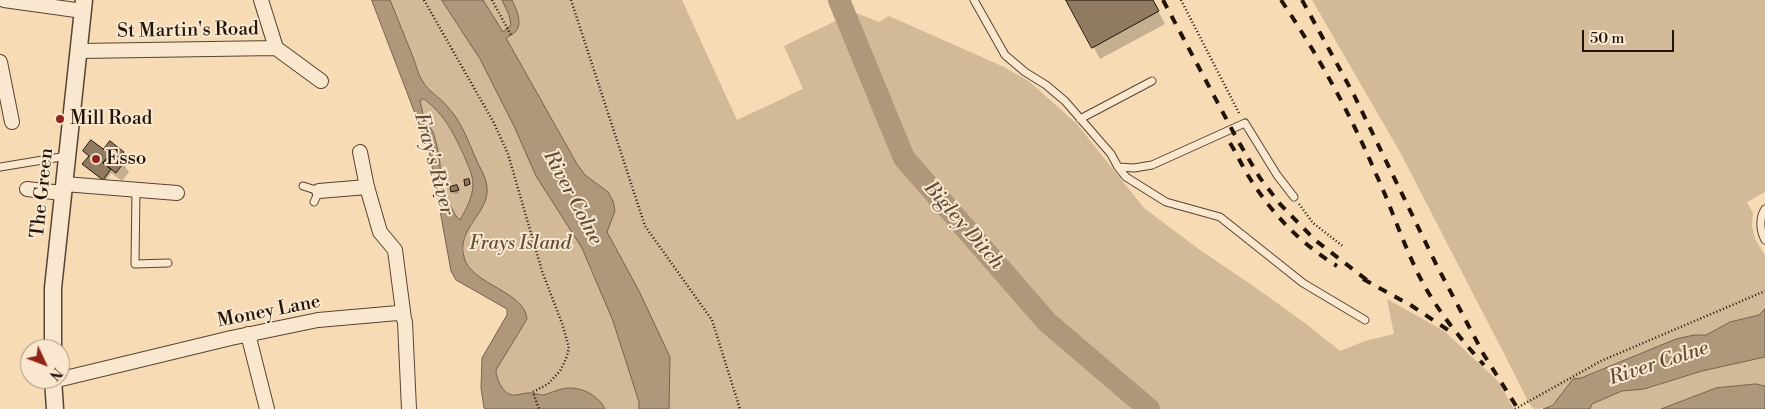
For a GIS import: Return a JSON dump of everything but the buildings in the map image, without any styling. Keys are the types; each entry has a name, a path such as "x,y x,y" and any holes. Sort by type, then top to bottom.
{"street":[{"path":"4,0 83,6"},
{"name":"St Martin's Road","path":"79,51 276,48 261,0"},
{"name":"The Green","path":"53,339 53,288 83,6"},
{"path":"276,48 321,80"},
{"path":"0,62 12,122"},
{"path":"360,152 367,187 380,232 395,250 404,319 408,409"},
{"path":"317,197 367,187"},
{"path":"27,189 136,190 177,194"},
{"name":"Money Lane","path":"70,376 248,334 318,320 398,313 404,319"},
{"path":"248,334 267,409"},
{"path":"54,389 55,409"}],"lane":[{"path":"974,0 1005,56 1065,101 1111,154 1126,177 1166,202 1220,218 1303,283 1365,320"},
{"path":"1080,119 1152,81"},
{"path":"1118,167 1134,168 1152,165 1244,123 1277,175 1294,197"},
{"path":"0,167 67,156"},
{"path":"303,186 317,197"},
{"path":"136,190 135,264 168,263"},
{"path":"1765,209 1762,213 1761,224 1765,240"}],"path":[{"path":"424,0 494,123 508,154 542,271 564,326 569,348 566,359 560,371 548,384 533,392 539,409"},
{"path":"492,0 511,35"},
{"path":"571,0 645,226 712,320 740,409"},
{"path":"1182,0 1244,123"},
{"path":"433,196 446,194"},
{"path":"1294,197 1314,223 1344,247"},
{"path":"1515,409 1601,361 1765,290"}],"green space":[{"name":"Frays Island","path":"390,0 682,0 737,120 803,89 784,46 854,12 879,22 889,16 1004,67 1030,82 1077,124 1144,208 1200,250 1305,323 1340,351 1365,341 1394,334 1387,299 1444,331 1499,382 1514,409 605,409 593,395 574,388 562,389 543,395 529,393 508,394 500,385 496,370 527,319 472,271 464,258 463,243 466,231 477,217 487,191 470,143 457,119 422,81"},
{"path":"1312,0 1765,0 1765,192 1747,202 1753,213 1752,226 1755,239 1765,255 1765,309 1759,315 1730,322 1706,335 1694,335 1676,339 1581,378 1573,379 1562,396 1553,404 1548,407 1534,409 1529,403 1400,152"},
{"path":"424,99 449,126 471,174 472,194 460,220 441,189 440,164 433,132 424,118 420,101"},
{"path":"1765,357 1765,386 1756,384 1716,388 1661,409 1590,409 1592,404 1622,391 1644,389 1702,371"}],"water":[{"name":"Fray's River","path":"372,0 390,0 421,79 447,106 460,124 485,180 487,196 484,205 465,237 464,257 469,267 477,275 517,301 524,309 527,319 496,370 500,385 508,394 514,395 529,393 543,395 574,388 593,395 605,409 484,408 481,388 482,358 507,315 507,309 456,280 451,271 429,150","holes":["424,99 432,105 453,133 472,177 472,194 460,220 441,189 437,146 433,132 424,118 420,101"]},
{"name":"River Colne","path":"442,0 483,0 503,32 511,25 509,15 502,0 512,0 519,24 515,32 506,38 577,164 585,175 608,192 613,201 615,211 607,232 639,291 670,357 669,409 639,409 639,402 613,321 582,248 536,176 514,126 480,59"},
{"name":"River Colne","path":"1765,309 1765,357 1702,371 1644,389 1622,391 1592,404 1590,409 1543,409 1553,405 1573,379 1581,378 1676,339 1694,335 1706,335 1730,322 1759,315"},
{"path":"1756,384 1765,386 1765,409 1661,409 1716,388"}],"waterway":[{"name":"Bigley Ditch","path":"839,0 904,158 1047,322 1149,409"}],"railway":[{"path":"1163,0 1237,139 1260,178 1280,204 1315,240 1368,281"},
{"path":"1281,0 1308,42 1344,107 1381,185 1409,254 1428,292 1445,318 1484,365"},
{"path":"1302,0 1354,95 1437,266 1484,355 1518,409"},
{"path":"1230,143 1258,191 1277,215 1311,248 1337,266"},
{"path":"1363,279 1412,306 1451,332"}],"place":[{"name":"Mill Road","path":"60,119"},
{"name":"Esso","path":"96,159"}]}
